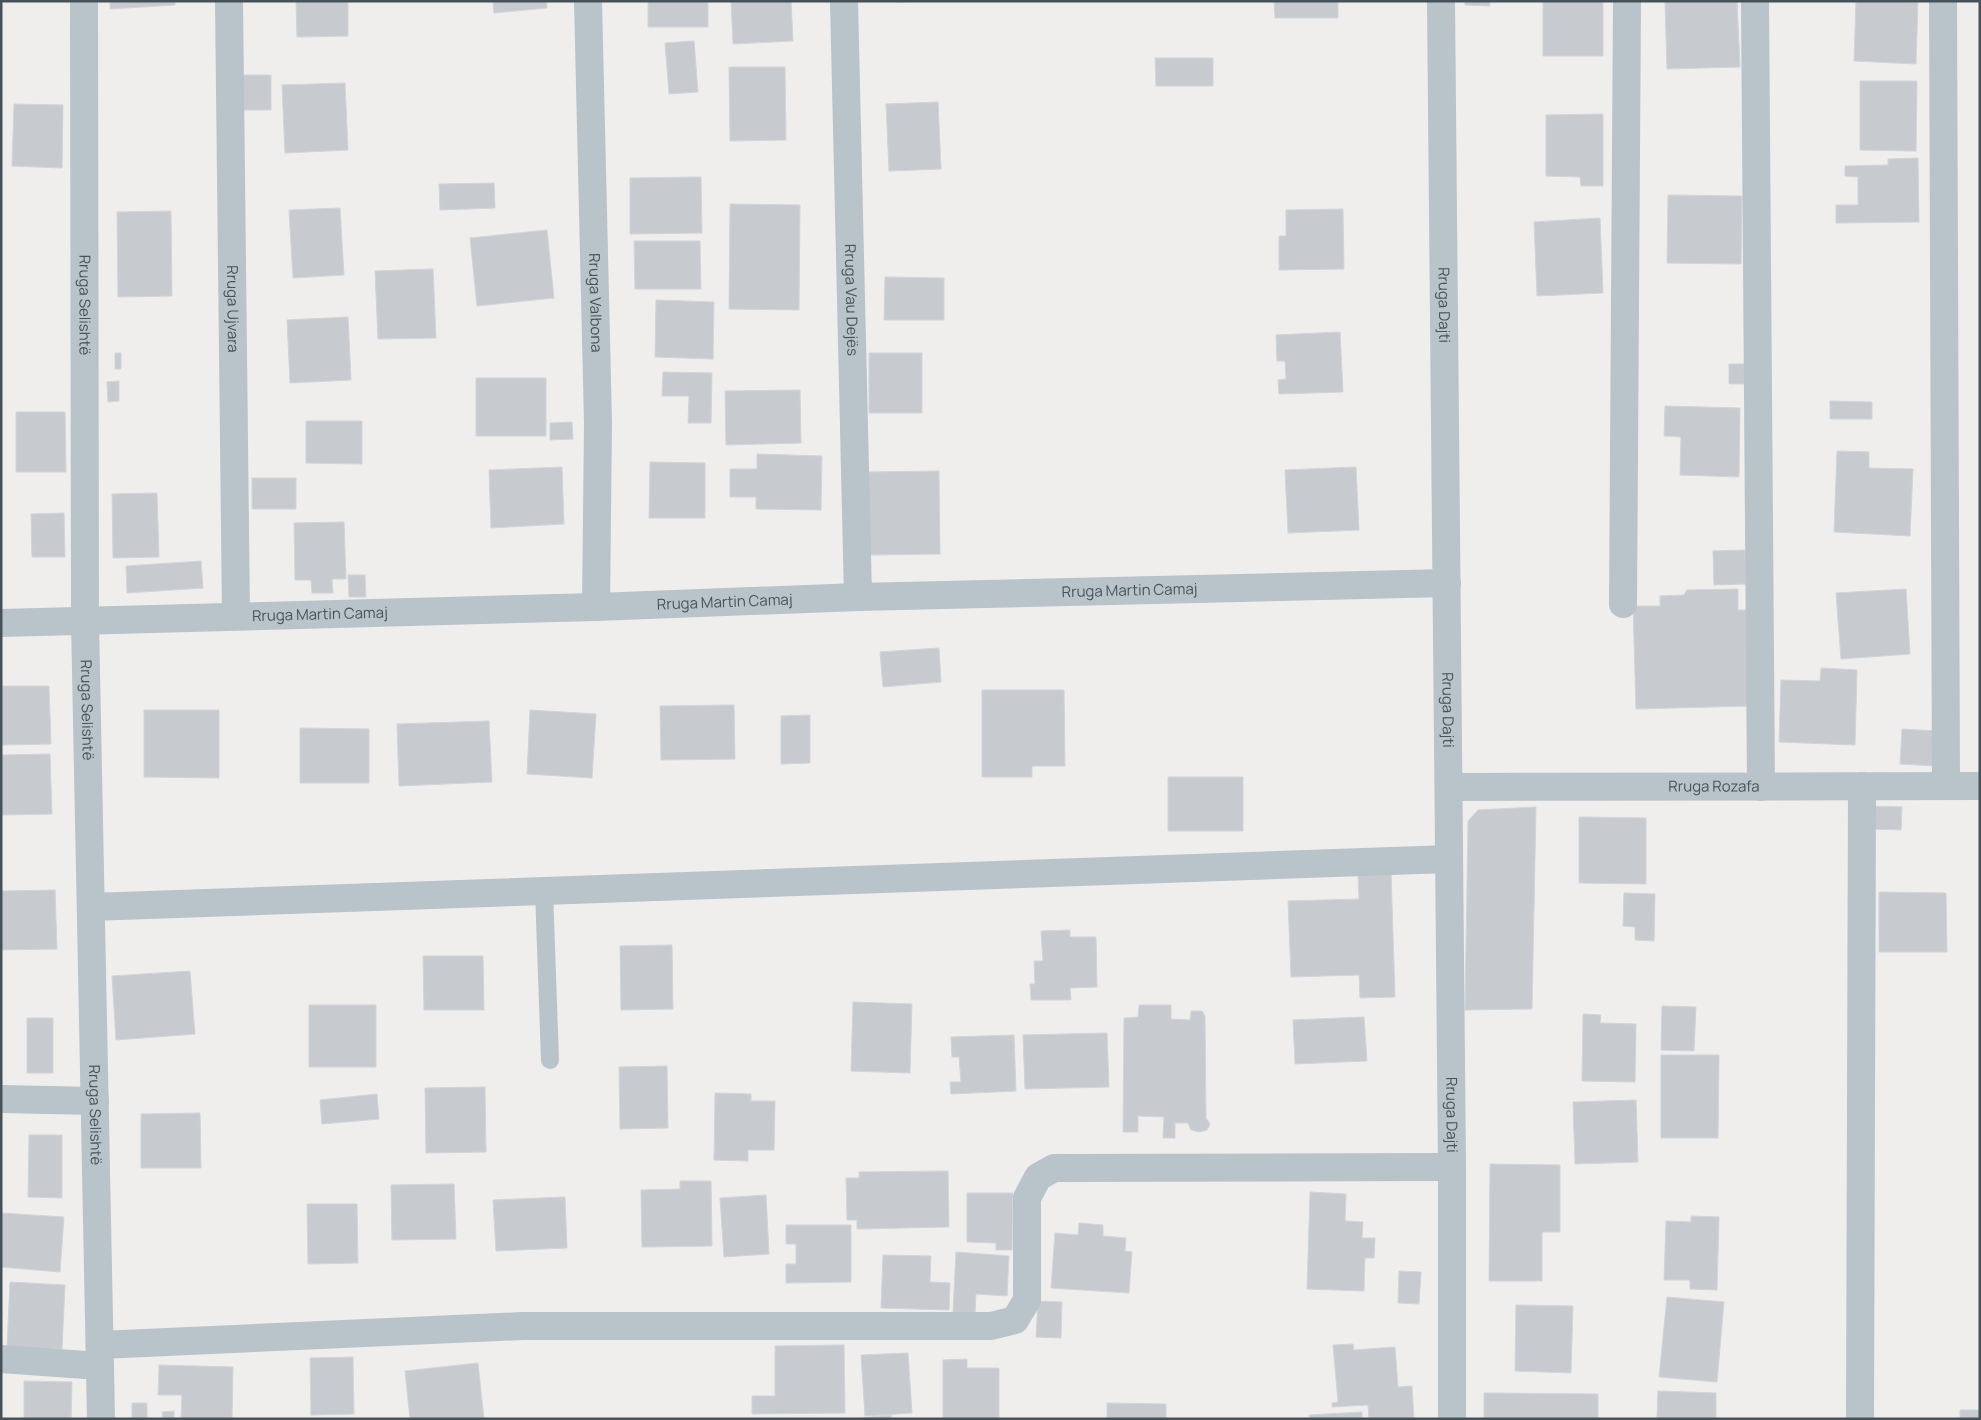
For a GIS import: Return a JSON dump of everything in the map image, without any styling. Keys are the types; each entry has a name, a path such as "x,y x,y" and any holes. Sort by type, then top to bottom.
{"street":[{"name":"Rruga Selishtë","path":"84,1 86,621 101,1419"},
{"name":"Rruga Ujvara","path":"228,1 236,616"},
{"name":"Rruga Valbona","path":"588,1 598,423 596,607"},
{"name":"Rruga Vau Dejës","path":"844,1 858,597"},
{"name":"Rruga Dajti","path":"1441,1 1452,1167 1452,1419"},
{"path":"1623,604 1627,1"},
{"path":"1755,1 1761,787"},
{"path":"1943,1 1946,786"},
{"name":"Rruga Martin Camaj","path":"1,623 596,607 858,597 1447,583"},
{"path":"1860,1419 1862,786"},
{"name":"Rruga Rozafa","path":"1448,787 1980,786"},
{"path":"91,907 1449,859"},
{"path":"1,1099 95,1101"},
{"path":"1,1359 100,1355 524,1326 991,1326 1015,1320 1027,1300 1027,1198 1038,1177 1054,1168 1452,1167"}],"lane":[{"path":"544,891 550,1060"}],"building":[{"path":"110,1 175,1 175,5 110,9"},
{"path":"296,1 348,1 348,36 297,37"},
{"path":"493,1 546,1 547,8 494,13"},
{"path":"648,1 708,1 708,27 648,27"},
{"path":"731,1 791,1 793,41 733,44"},
{"path":"894,1 946,1 894,2"},
{"path":"1274,1 1338,1 1338,18 1275,18"},
{"path":"1465,1 1490,1 1490,6 1465,5"},
{"path":"1543,1 1603,1 1603,56 1543,56"},
{"path":"1665,1 1737,1 1740,67 1667,69"},
{"path":"1856,1 1918,2 1916,64 1854,61"},
{"path":"694,41 698,92 669,94 665,43"},
{"path":"1155,58 1213,58 1213,86 1156,86"},
{"path":"729,67 785,67 786,140 730,141"},
{"path":"238,75 271,75 271,110 238,110"},
{"path":"1860,81 1917,81 1916,151 1860,150"},
{"path":"345,83 348,150 285,153 282,85"},
{"path":"938,102 941,169 889,171 886,104"},
{"path":"14,104 63,105 62,168 12,166"},
{"path":"1603,114 1603,186 1581,186 1580,177 1546,176 1546,115"},
{"path":"1918,158 1919,222 1836,223 1836,205 1858,205 1858,177 1845,176 1845,166 1888,165 1888,159"},
{"path":"701,177 702,233 630,234 630,178"},
{"path":"494,183 495,208 440,210 439,184"},
{"path":"1668,195 1742,196 1741,264 1667,263"},
{"path":"730,204 800,205 799,310 729,309"},
{"path":"340,208 344,275 293,278 289,210"},
{"path":"1343,209 1344,269 1279,270 1279,236 1286,236 1286,210"},
{"path":"171,211 172,296 118,297 117,212"},
{"path":"1600,218 1603,293 1537,296 1534,222"},
{"path":"547,230 554,298 477,306 470,238"},
{"path":"634,241 700,241 701,289 635,289"},
{"path":"433,269 436,338 378,339 375,271"},
{"path":"885,277 944,278 944,320 884,320"},
{"path":"656,300 714,302 713,359 655,357"},
{"path":"348,317 351,380 290,383 287,320"},
{"path":"1340,332 1343,392 1279,394 1278,380 1286,379 1285,361 1277,361 1276,335"},
{"path":"115,353 121,353 121,369 115,369"},
{"path":"869,353 922,353 922,413 869,413"},
{"path":"1729,364 1745,364 1746,384 1729,384"},
{"path":"663,372 712,373 711,423 688,423 689,396 662,396"},
{"path":"476,378 546,378 546,436 476,436"},
{"path":"119,381 119,401 108,402 107,382"},
{"path":"800,390 801,443 726,445 725,391"},
{"path":"1830,401 1872,402 1872,419 1830,419"},
{"path":"1665,406 1740,408 1739,477 1680,475 1681,437 1664,436"},
{"path":"16,412 65,412 66,472 16,472"},
{"path":"306,421 362,421 362,464 306,463"},
{"path":"572,422 573,439 550,440 550,423"},
{"path":"1837,451 1869,452 1869,468 1913,469 1910,536 1834,532"},
{"path":"757,454 822,456 821,510 756,509 756,497 730,497 730,469 757,469"},
{"path":"650,462 705,463 705,518 649,518"},
{"path":"562,467 564,524 491,528 489,470"},
{"path":"1356,467 1359,530 1288,533 1285,470"},
{"path":"939,471 940,554 870,555 868,472"},
{"path":"252,478 296,478 296,509 252,509"},
{"path":"157,493 159,557 113,558 112,494"},
{"path":"64,513 65,557 32,557 31,514"},
{"path":"344,522 346,579 332,579 333,593 312,593 311,580 295,580 294,523"},
{"path":"1745,550 1746,584 1714,585 1713,551"},
{"path":"201,561 203,588 127,593 126,566"},
{"path":"348,575 365,575 366,597 349,597"},
{"path":"1738,589 1738,610 1747,610 1749,706 1636,709 1633,606 1660,606 1660,596 1684,595 1687,590"},
{"path":"1906,589 1910,654 1841,659 1836,593"},
{"path":"939,648 941,682 883,687 880,652"},
{"path":"1821,668 1857,670 1855,745 1779,742 1781,680 1820,681"},
{"path":"1,686 49,686 51,744 1,745"},
{"path":"982,690 1064,690 1065,766 1032,766 1032,777 982,777"},
{"path":"734,705 735,759 661,760 660,706"},
{"path":"144,710 219,710 219,778 144,777"},
{"path":"530,710 596,714 592,778 527,774"},
{"path":"810,715 810,763 781,764 781,716"},
{"path":"489,721 492,782 399,786 397,724"},
{"path":"300,728 369,729 369,783 300,783"},
{"path":"1902,729 1938,731 1937,766 1900,764"},
{"path":"50,754 52,814 1,815 1,755"},
{"path":"1168,777 1243,777 1243,831 1168,831"},
{"path":"1872,806 1902,807 1901,830 1871,829"},
{"path":"1536,807 1532,1009 1465,1010 1468,821 1478,810"},
{"path":"1579,817 1646,818 1646,884 1579,883"},
{"path":"1391,872 1395,997 1360,998 1359,975 1291,977 1288,901 1359,899 1358,874"},
{"path":"55,890 57,949 1,950 1,891"},
{"path":"1879,892 1946,893 1947,952 1879,952"},
{"path":"1624,893 1655,894 1654,941 1635,940 1635,927 1623,926"},
{"path":"1070,930 1070,937 1096,937 1097,987 1070,988 1071,1000 1031,1000 1030,984 1035,984 1034,961 1043,961 1041,931"},
{"path":"672,945 673,1009 621,1010 620,946"},
{"path":"423,956 483,956 484,1010 424,1010"},
{"path":"190,971 195,1034 116,1040 112,976"},
{"path":"853,1002 912,1004 910,1073 851,1071"},
{"path":"309,1005 376,1005 376,1067 309,1067"},
{"path":"1139,1005 1171,1005 1171,1019 1190,1020 1191,1011 1202,1011 1205,1016 1206,1118 1210,1124 1207,1130 1199,1132 1191,1130 1188,1123 1175,1123 1175,1138 1163,1138 1164,1117 1138,1116 1138,1132 1123,1132 1124,1018 1138,1017"},
{"path":"1662,1006 1696,1007 1694,1051 1661,1050"},
{"path":"1583,1014 1601,1015 1600,1023 1636,1024 1635,1082 1582,1081"},
{"path":"1364,1017 1367,1061 1295,1064 1293,1020"},
{"path":"27,1018 53,1018 53,1073 27,1073"},
{"path":"1107,1033 1109,1087 1025,1089 1023,1035"},
{"path":"1014,1035 1016,1091 951,1094 950,1082 961,1082 959,1057 952,1057 951,1037"},
{"path":"1661,1055 1719,1055 1718,1138 1661,1138"},
{"path":"667,1066 668,1128 620,1129 619,1067"},
{"path":"485,1087 486,1152 426,1153 425,1088"},
{"path":"715,1093 751,1094 751,1101 775,1101 774,1150 748,1150 748,1161 714,1160"},
{"path":"377,1094 379,1119 322,1124 320,1100"},
{"path":"1636,1100 1638,1162 1575,1164 1573,1102"},
{"path":"200,1113 201,1168 141,1168 141,1114"},
{"path":"29,1135 62,1135 62,1198 28,1197"},
{"path":"1490,1164 1560,1165 1560,1232 1542,1232 1542,1281 1489,1281"},
{"path":"948,1171 949,1227 857,1229 857,1220 847,1220 846,1178 859,1178 859,1172"},
{"path":"680,1181 711,1181 712,1246 642,1247 641,1190 680,1189"},
{"path":"454,1184 456,1239 392,1240 391,1185"},
{"path":"1310,1192 1346,1194 1345,1221 1363,1222 1362,1238 1375,1238 1374,1258 1365,1258 1364,1291 1307,1289"},
{"path":"967,1193 1013,1193 1012,1250 996,1250 996,1243 967,1242"},
{"path":"766,1195 769,1254 724,1257 720,1198"},
{"path":"565,1197 567,1248 496,1251 493,1200"},
{"path":"307,1204 357,1204 358,1263 308,1264"},
{"path":"1,1213 64,1217 60,1272 1,1267"},
{"path":"1691,1216 1719,1217 1717,1290 1690,1289 1690,1280 1664,1280 1666,1221 1691,1222"},
{"path":"1079,1223 1103,1225 1103,1236 1126,1238 1125,1251 1132,1252 1129,1293 1051,1288 1055,1233 1078,1235"},
{"path":"786,1225 851,1225 851,1282 786,1283 786,1264 796,1264 796,1244 786,1244"},
{"path":"956,1252 1009,1256 1007,1296 976,1294 975,1313 953,1312"},
{"path":"883,1255 931,1256 930,1282 950,1283 949,1310 881,1308"},
{"path":"1399,1271 1421,1272 1419,1304 1398,1303"},
{"path":"10,1282 65,1285 62,1349 7,1347"},
{"path":"1667,1297 1724,1302 1717,1382 1659,1377"},
{"path":"1038,1301 1062,1302 1061,1338 1036,1337"},
{"path":"1516,1305 1573,1306 1571,1373 1515,1371"},
{"path":"1353,1344 1354,1350 1395,1347 1398,1387 1412,1386 1414,1419 1369,1419 1368,1405 1332,1407 1332,1403 1338,1402 1333,1345"},
{"path":"844,1345 845,1413 752,1414 752,1396 775,1396 775,1346"},
{"path":"908,1353 912,1413 865,1416 861,1355"},
{"path":"353,1357 354,1414 311,1415 310,1358"},
{"path":"967,1359 967,1368 999,1368 999,1419 943,1419 943,1360"},
{"path":"478,1363 484,1419 410,1419 405,1371"},
{"path":"159,1365 233,1367 232,1419 181,1419 182,1395 158,1395"},
{"path":"24,1381 72,1382 71,1419 24,1419"},
{"path":"1658,1391 1716,1393 1716,1419 1657,1419"},
{"path":"1484,1393 1598,1394 1598,1419 1484,1419"},
{"path":"132,1403 147,1403 147,1419 132,1419"},
{"path":"1107,1403 1166,1404 1166,1419 1107,1419"},
{"path":"1960,1410 1980,1410 1980,1419 1960,1419"},
{"path":"174,1411 174,1419 163,1419 162,1412"},
{"path":"1362,1412 1362,1419 1310,1419 1309,1415"},
{"path":"891,1415 891,1419 861,1419 861,1418"}]}
